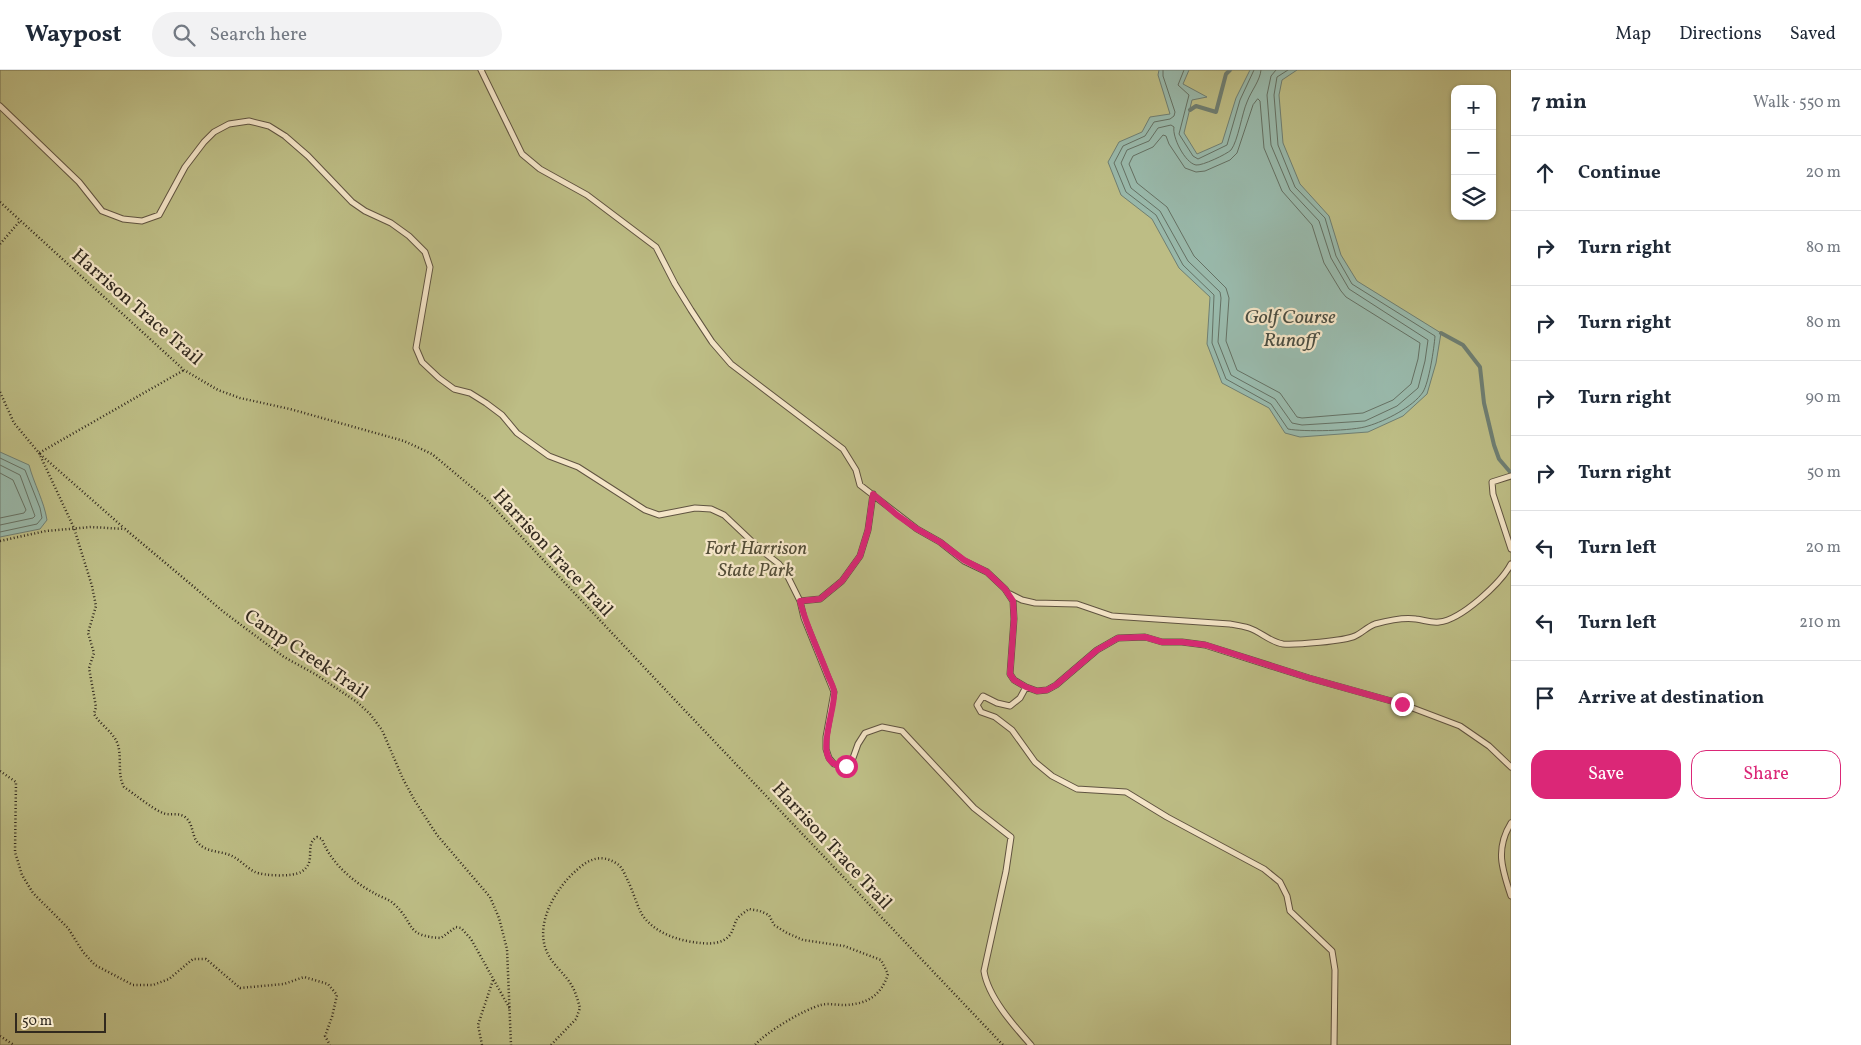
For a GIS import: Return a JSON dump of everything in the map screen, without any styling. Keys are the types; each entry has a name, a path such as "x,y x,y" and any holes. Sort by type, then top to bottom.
{"lane":[{"path":"481,70 522,154 540,169 587,195 656,247 691,310 712,342 731,364 843,449 856,470 860,485 917,529 940,542 964,560 987,572 1007,592 1013,601 1014,619 1010,674 1014,680 1037,691 1047,690 1056,685 1097,650 1118,638 1145,637 1162,642 1206,645 1309,678 1402,704 1460,726 1489,746 1511,767"},
{"path":"0,106 79,182 102,210 122,219 142,221 158,215 185,167 214,132 229,124 249,121 269,126 285,136 308,156 352,202 364,211 391,223 410,236 425,252 430,267 416,348 422,362 439,378 454,389 470,393 486,403 502,415 517,432 549,456 578,467 645,510 659,515 695,508 711,509 724,516 779,564 787,574 800,601 804,618 834,692 826,737 826,749 829,758 834,764 846,766 853,758 858,744 866,733 882,727 902,731 974,808 1011,837 1006,871 984,971 985,982 1017,1029 1031,1045"},
{"path":"1511,476 1492,482 1493,494 1511,549"},
{"path":"800,601 820,599 842,581 860,556 868,530 873,494"},
{"path":"1007,592 1022,600 1077,604 1112,616 1248,627 1284,644 1345,639 1356,636 1367,627 1376,624 1409,618 1428,622 1446,620 1471,605 1496,584 1507,572 1511,564"},
{"path":"1026,687 1020,698 1010,706 997,703 983,696 976,705 982,712 994,717 1012,730 1035,762 1052,776 1077,789 1126,792 1167,817 1264,869 1280,882 1287,896 1290,911 1332,951 1334,970 1334,1045"},
{"path":"1511,823 1504,839 1500,861 1511,896"}],"path":[{"name":"Harrison Trace Trail","path":"0,202 184,370 218,390 240,398 290,409 404,440 432,454 456,472 486,499 1003,1045"},
{"path":"0,244 20,221"},
{"path":"40,453 184,370"},
{"path":"0,392 14,423 40,453 74,528"},
{"name":"Camp Creek Trail","path":"40,453 125,529 225,614 284,657 315,674 357,702 370,714 382,730 403,779 415,801 438,835 490,898 500,918 507,949 511,1045"},
{"path":"0,541 46,531 74,528 125,529"},
{"name":"Camp Creek Trail","path":"74,528 96,606 88,633 94,653 89,668 95,701 94,714 114,736 121,756 121,781 124,787 164,813 178,814 185,817 191,824 193,836 199,844 210,851 233,856 257,873 292,875 303,871 312,853 310,845 312,840 317,837 322,839 327,851 346,872 372,892 394,903 414,932 421,936 441,938 456,927 461,928 471,939 510,1009"},
{"path":"0,771 16,782 15,852 22,875 33,893 68,928 83,952 95,964 133,985 153,985 169,979 193,959 206,959 240,988 284,984 304,977 328,984 337,995 325,1036 330,1045"},
{"path":"551,1045 576,1019 580,1008 572,986 548,955 543,939 544,920 553,900 566,880 578,868 593,858 605,859 617,864 636,896 642,915 654,927 670,936 691,942 712,944 728,937 738,918 749,909 769,915 774,924 787,933 803,940 844,946 881,960 888,974 884,986 876,996 860,1003 822,1004 794,1016 755,1045"},
{"path":"482,1045 478,1025 493,980"},
{"path":"0,1036 14,1045"}],"green space":[{"name":"Fort Harrison State Park","path":"0,70 1511,70 1511,1045 0,1045"}],"water":[{"name":"Golf Course Runoff","path":"1159,70 1189,70 1183,84 1207,97 1192,100 1184,133 1197,154 1222,143 1236,98 1250,70 1297,70 1282,80 1279,95 1283,143 1300,184 1329,216 1341,255 1357,281 1441,333 1436,363 1427,394 1403,416 1368,432 1300,437 1285,433 1269,408 1222,383 1207,344 1210,297 1179,268 1152,219 1121,195 1108,162 1119,142 1142,132 1150,117 1170,114 1158,75"},
{"path":"0,452 29,465 44,506 47,520 40,529 0,537"}],"waterway":[{"path":"1190,110 1196,106 1216,112 1226,74 1230,70"},
{"path":"1441,333 1463,345 1480,367 1484,403 1494,445 1499,459 1511,473"}],"route":[{"path":"846,766 834,764 829,758 826,749 826,737 834,692 804,618 800,601 820,599 842,581 860,556 868,530 873,494 917,529 940,542 964,560 987,572 1005,589 1013,601 1014,619 1010,674 1014,680 1026,687 1037,691 1047,690 1056,685 1097,650 1118,638 1145,637 1162,642 1206,645 1309,678 1402,704"}]}
